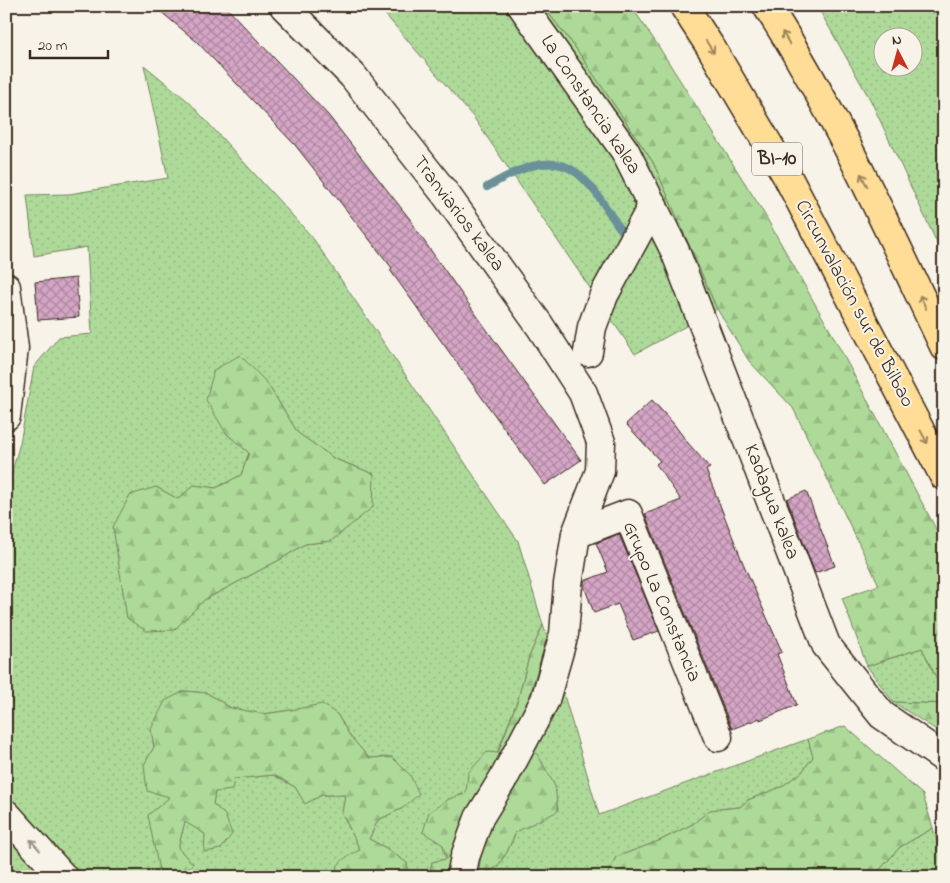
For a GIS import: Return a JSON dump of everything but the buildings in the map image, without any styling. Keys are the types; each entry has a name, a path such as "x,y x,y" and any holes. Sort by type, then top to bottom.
{"highway":[{"name":"Circunvalación sur de Bilbao","path":"684,6 713,51 786,176 944,476"},
{"path":"767,6 816,88 842,137 944,346"}],"street":[{"name":"Tranviarios kalea","path":"284,6 352,76 458,211 540,326 583,394 601,442 600,471 576,534"},
{"name":"La Constancia kalea","path":"522,6 625,151 654,205"},
{"path":"588,352 592,327 604,295 654,205"},
{"name":"Kadagua kalea","path":"654,205 675,251 826,645 882,715 944,758"},
{"path":"6,287 14,348 6,416"},
{"name":"Grupo La Constancia","path":"576,534 628,514 718,736"},
{"path":"460,877 479,818 506,774 545,700 564,634 568,584 576,534"},
{"path":"6,814 63,877"}],"green space":[{"path":"378,6 543,6 575,47 653,162 717,309 635,354 474,118"},
{"path":"543,6 631,6 762,210 832,334 944,544 944,694 922,648 867,666 842,598 879,585 793,408 749,361 717,309 653,162 575,47"},
{"path":"817,6 944,6 944,258 871,101"},
{"path":"144,65 189,102 312,237 518,541 543,625 529,657 518,699 497,753 466,793 449,799 443,845 446,859 432,862 429,877 408,877 407,863 369,839 378,820 403,808 392,757 369,758 350,736 337,714 291,710 264,714 231,708 207,693 184,691 151,729 154,747 144,765 170,797 159,876 165,877 78,877 6,796 6,493 20,443 34,367 59,337 92,334 87,247 34,256 27,195 69,194 168,178","holes":["267,383 298,433 335,459 374,474 350,525 331,541 305,544 204,600 174,630 127,618 122,581 156,487 178,499 194,485 216,488 241,475 249,453 226,433"]},
{"path":"240,355 267,383 298,433 335,459 374,474 373,507 331,541 305,544 204,600 174,630 146,631 127,618 113,527 130,495 156,487 178,499 194,485 216,488 241,475 249,453 226,433 206,400 214,370"},
{"path":"543,625 547,637 517,740 538,755 555,786 558,811 516,832 507,852 497,867 478,877 482,847 454,877 429,877 432,862 446,859 443,845 423,832 429,812 449,799 466,793 468,773 487,752 498,753 518,699 529,657"},
{"path":"547,637 599,815 808,739 813,757 802,772 781,787 748,800 740,807 710,810 693,824 659,841 616,857 606,877 478,877 497,867 507,852 516,832 558,810 517,740"},
{"path":"922,648 944,694 944,704 893,702 867,666"},
{"path":"184,691 207,693 231,708 264,714 322,704 337,714 350,736 369,758 392,757 410,775 419,794 403,808 378,820 369,839 407,863 408,877 335,877 340,863 360,850 342,813 345,795 322,795 305,804 295,787 274,775 234,779 232,790 215,792 213,804 225,815 232,834 221,849 204,852 205,834 185,822 178,848 193,864 178,877 160,876 148,815 170,797 147,791 144,765 154,747 151,729 165,701"},
{"path":"893,702 944,704 944,735"},
{"path":"845,726 923,795 933,828 900,847 872,877 606,877 616,857 659,841 693,824 710,810 740,807 748,800 781,787 802,772 813,757 808,739"},
{"path":"273,775 295,787 305,803 322,795 345,795 342,813 360,850 335,871 335,877 178,877 192,864 178,848 185,821 205,834 225,815 213,804 215,792 234,779"},
{"path":"6,825 52,877 6,877"},
{"path":"933,828 944,864 944,877 872,877 900,847"}],"waterway":[{"path":"487,187 508,175 531,166 555,164 566,167 577,173 591,187 625,234"}]}
